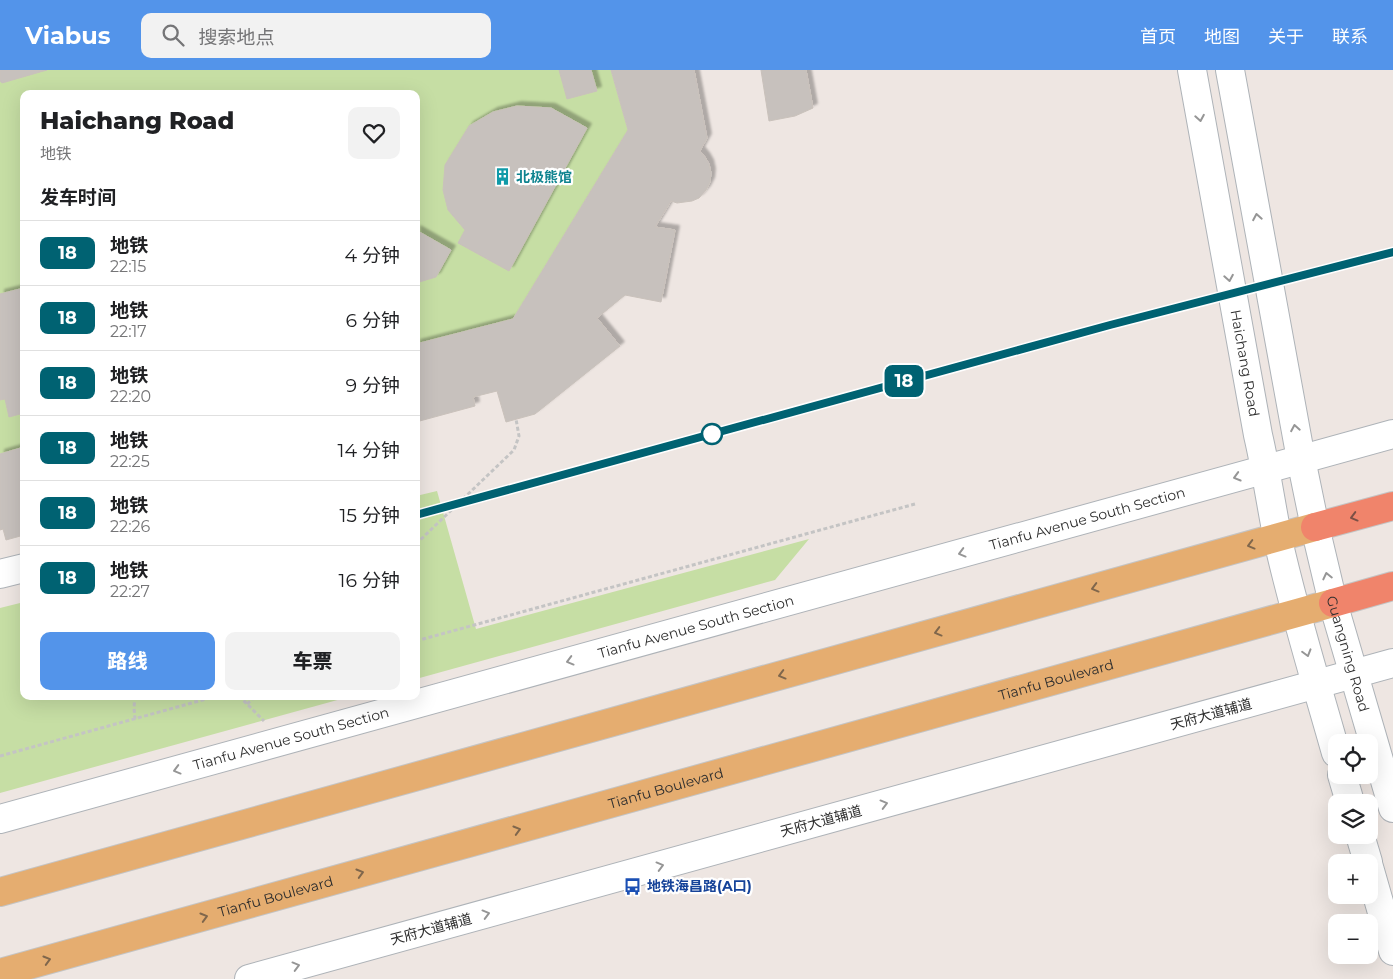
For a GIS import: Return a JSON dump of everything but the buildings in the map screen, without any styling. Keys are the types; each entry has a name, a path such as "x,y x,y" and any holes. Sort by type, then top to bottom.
{"highway":[{"path":"1315,528 1393,506"},
{"path":"1333,603 1393,586"}],"main road":[{"path":"0,892 1315,528"},
{"name":"Tianfu Boulevard","path":"0,973 1333,603"}],"street":[{"name":"Haichang Road","path":"1192,70 1278,538"},
{"path":"1230,70 1315,528"},
{"name":"Tianfu Avenue South Section","path":"0,819 1393,434"},
{"name":"Guangning Road","path":"1315,528 1333,603 1393,808"},
{"path":"1278,538 1296,613 1330,734"},
{"path":"0,574 20,569"},
{"name":"天府大道辅道","path":"249,979 1393,663"},
{"path":"1378,898 1393,951"}],"path":[{"path":"420,540 514,450 519,436 516,420"},
{"path":"420,640 915,504"},
{"path":"135,700 136,719"},
{"path":"0,756 203,700"},
{"path":"248,704 252,700"}],"green space":[{"path":"0,70 611,70 628,130 513,319 420,343 420,90 20,90 20,448 0,454"},
{"path":"437,491 476,629 809,539 775,580 420,678 420,495"},
{"path":"20,603 20,700 337,700 0,793 0,608"}],"metro line":[{"name":"18","path":"420,514 1110,325 1393,252"}],"place":[{"name":"北极熊馆","path":"502,177"},
{"name":"地铁海昌路(A口)","path":"633,886"}]}
